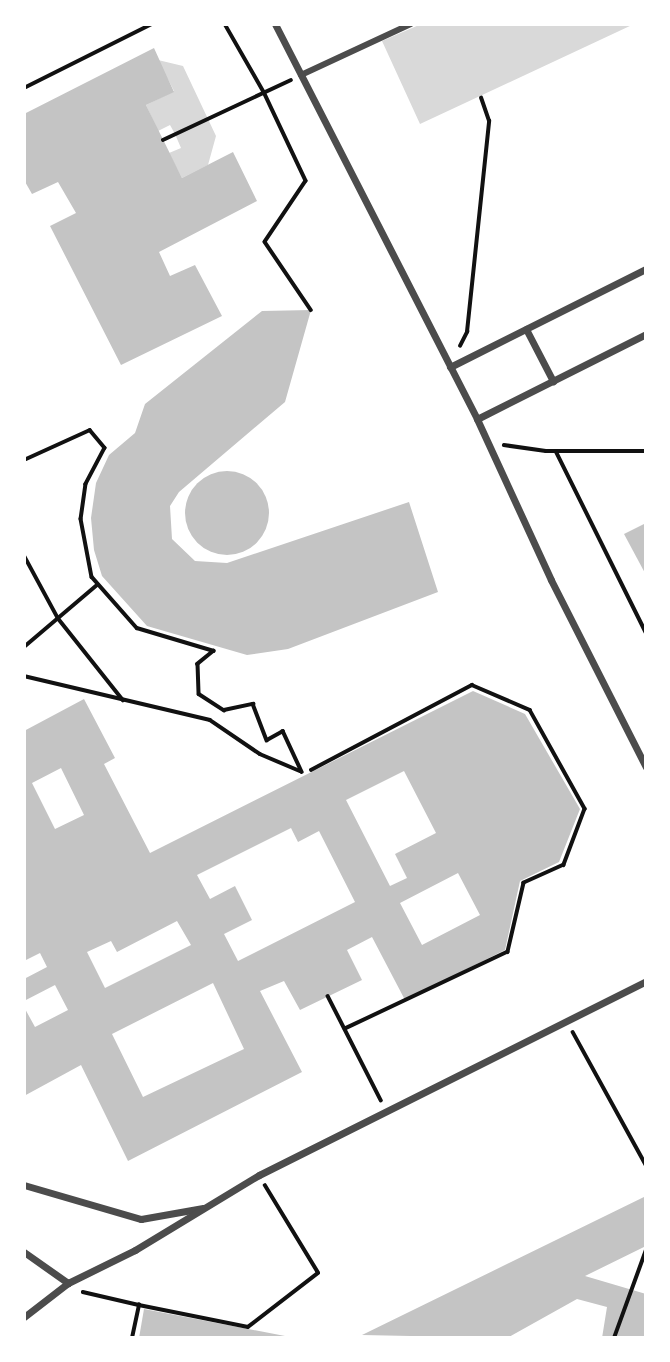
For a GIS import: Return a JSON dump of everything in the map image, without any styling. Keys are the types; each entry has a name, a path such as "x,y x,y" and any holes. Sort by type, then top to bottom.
{"street":[{"path":"275,24 477,419 551,580 646,767"},
{"path":"301,75 411,24"},
{"path":"450,367 646,269"},
{"path":"526,329 553,381"},
{"path":"477,419 646,334"},
{"path":"24,1317 68,1283 212,1206 259,1175 646,981"},
{"path":"24,1185 141,1219 212,1206"},
{"path":"24,1252 68,1283"}],"path":[{"path":"24,88 152,24"},
{"path":"225,24 264,92 306,181 265,242 311,310"},
{"path":"163,140 301,75"},
{"path":"450,367 467,332 489,121 481,97"},
{"path":"24,460 90,429 105,448 86,484 81,519 84,552 97,585 137,628 214,652 198,664 198,694 224,710 253,704 267,740 283,732 302,772 260,754 210,720 24,676"},
{"path":"488,443 556,451 646,451"},
{"path":"556,451 646,632"},
{"path":"24,555 58,618 123,700"},
{"path":"24,647 97,585"},
{"path":"312,770 472,685 530,710 584,809 564,865 524,883 508,952 345,1029"},
{"path":"328,996 386,1111"},
{"path":"566,1021 646,1165"},
{"path":"79,1292 248,1327 318,1273 259,1175"},
{"path":"614,1338 646,1250"},
{"path":"132,1338 139,1305"}],"shaded area":[{"path":"419,25 632,25 420,124 382,41"},
{"path":"158,60 183,66 216,136 208,165 182,178 169,153 181,148 175,134 170,125 158,131 146,105 174,91"}],"building":[{"path":"154,48 174,92 146,105 182,178 233,152 257,201 159,252 170,276 195,265 222,316 121,365 50,226 76,213 58,182 32,194 24,180 24,114"},
{"path":"311,310 285,402 179,492 170,506 172,539 195,561 227,563 409,502 438,592 288,649 247,655 147,626 102,576 94,550 91,518 96,483 109,455 135,433 145,404 262,311"},
{"path":"227,471 243,474 257,483 266,497 269,513 266,529 257,543 243,552 227,555 211,552 197,543 188,529 185,513 188,497 197,483 211,474"},
{"path":"646,523 646,575 624,534"},
{"path":"473,691 525,714 580,809 559,862 520,881 505,950 405,1000 372,937 347,950 362,980 300,1010 284,981 260,991 302,1072 128,1161 81,1065 24,1096 24,1007 35,1027 68,1010 55,985 24,1001 24,979 47,967 40,953 24,961 24,731 84,699 115,758 104,764 150,853","holes":["61,768 84,815 55,829 32,783","404,771 436,833 395,854 407,878 390,886 346,800","291,828 298,842 319,831 355,902 238,961 224,934 252,920 235,886 210,899 197,875","458,873 480,915 422,945 400,903","177,921 191,945 105,988 87,952 111,941 117,952","213,983 244,1049 143,1097 112,1034"]},
{"path":"646,1196 646,1246 585,1276 646,1294 646,1338 602,1338 607,1307 577,1299 507,1338 362,1335"},
{"path":"144,1309 285,1336 285,1338 139,1338"}]}
